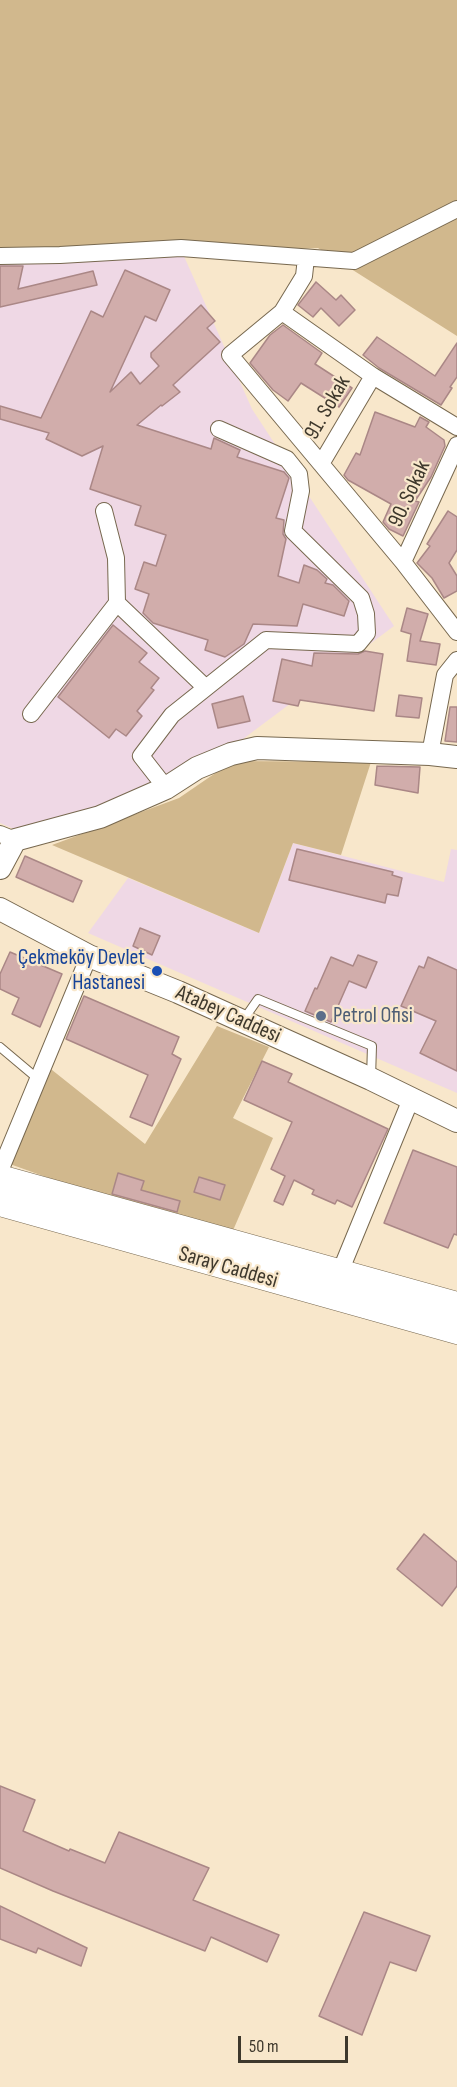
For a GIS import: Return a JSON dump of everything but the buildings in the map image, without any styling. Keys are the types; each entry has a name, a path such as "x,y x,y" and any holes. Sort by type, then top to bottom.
{"main road":[{"path":"0,868 7,837 100,817 166,789 197,768 231,754 258,748 457,757"},
{"name":"Atabey Caddesi","path":"0,909 88,956 178,992 371,1078 457,1121"},
{"name":"Saray Caddesi","path":"0,1178 457,1305"},
{"name":"Saray Caddesi","path":"0,1203 457,1331"}],"street":[{"path":"0,256 181,248 354,261 457,210"},
{"path":"306,258 304,276 282,312 230,355 403,562 457,632"},
{"path":"282,312 373,376 457,428"},
{"name":"91. Sokak","path":"321,464 373,376"},
{"path":"166,789 141,756 172,716 205,687 266,640 358,644 367,633 366,614 361,598 293,531 301,491 299,474 287,459 219,429"},
{"name":"90. Sokak","path":"403,562 457,445"},
{"path":"31,714 117,603 116,558 104,511"},
{"path":"117,603 205,687"},
{"path":"430,754 445,675 457,660"},
{"path":"0,1171 88,956"},
{"path":"340,1272 411,1099"}],"lane":[{"path":"242,1022 258,999 372,1046 371,1078"},
{"path":"0,1047 38,1079"}],"shaded area":[{"path":"0,0 457,0 457,336 318,248 183,254 0,251"},
{"path":"0,251 183,254 252,409 394,626 243,739 128,798 14,829 0,823"},
{"path":"233,761 371,762 341,855 293,843 259,933 52,845 179,798"},
{"path":"293,843 444,882 451,849 457,850 457,1093 88,933 128,878 259,933"},
{"path":"217,1026 269,1047 233,1118 273,1138 228,1242 7,1163 42,1062 145,1144"}],"place":[{"name":"Çekmeköy Devlet Hastanesi","path":"157,971"},
{"name":"Petrol Ofisi","path":"321,1016"}]}
